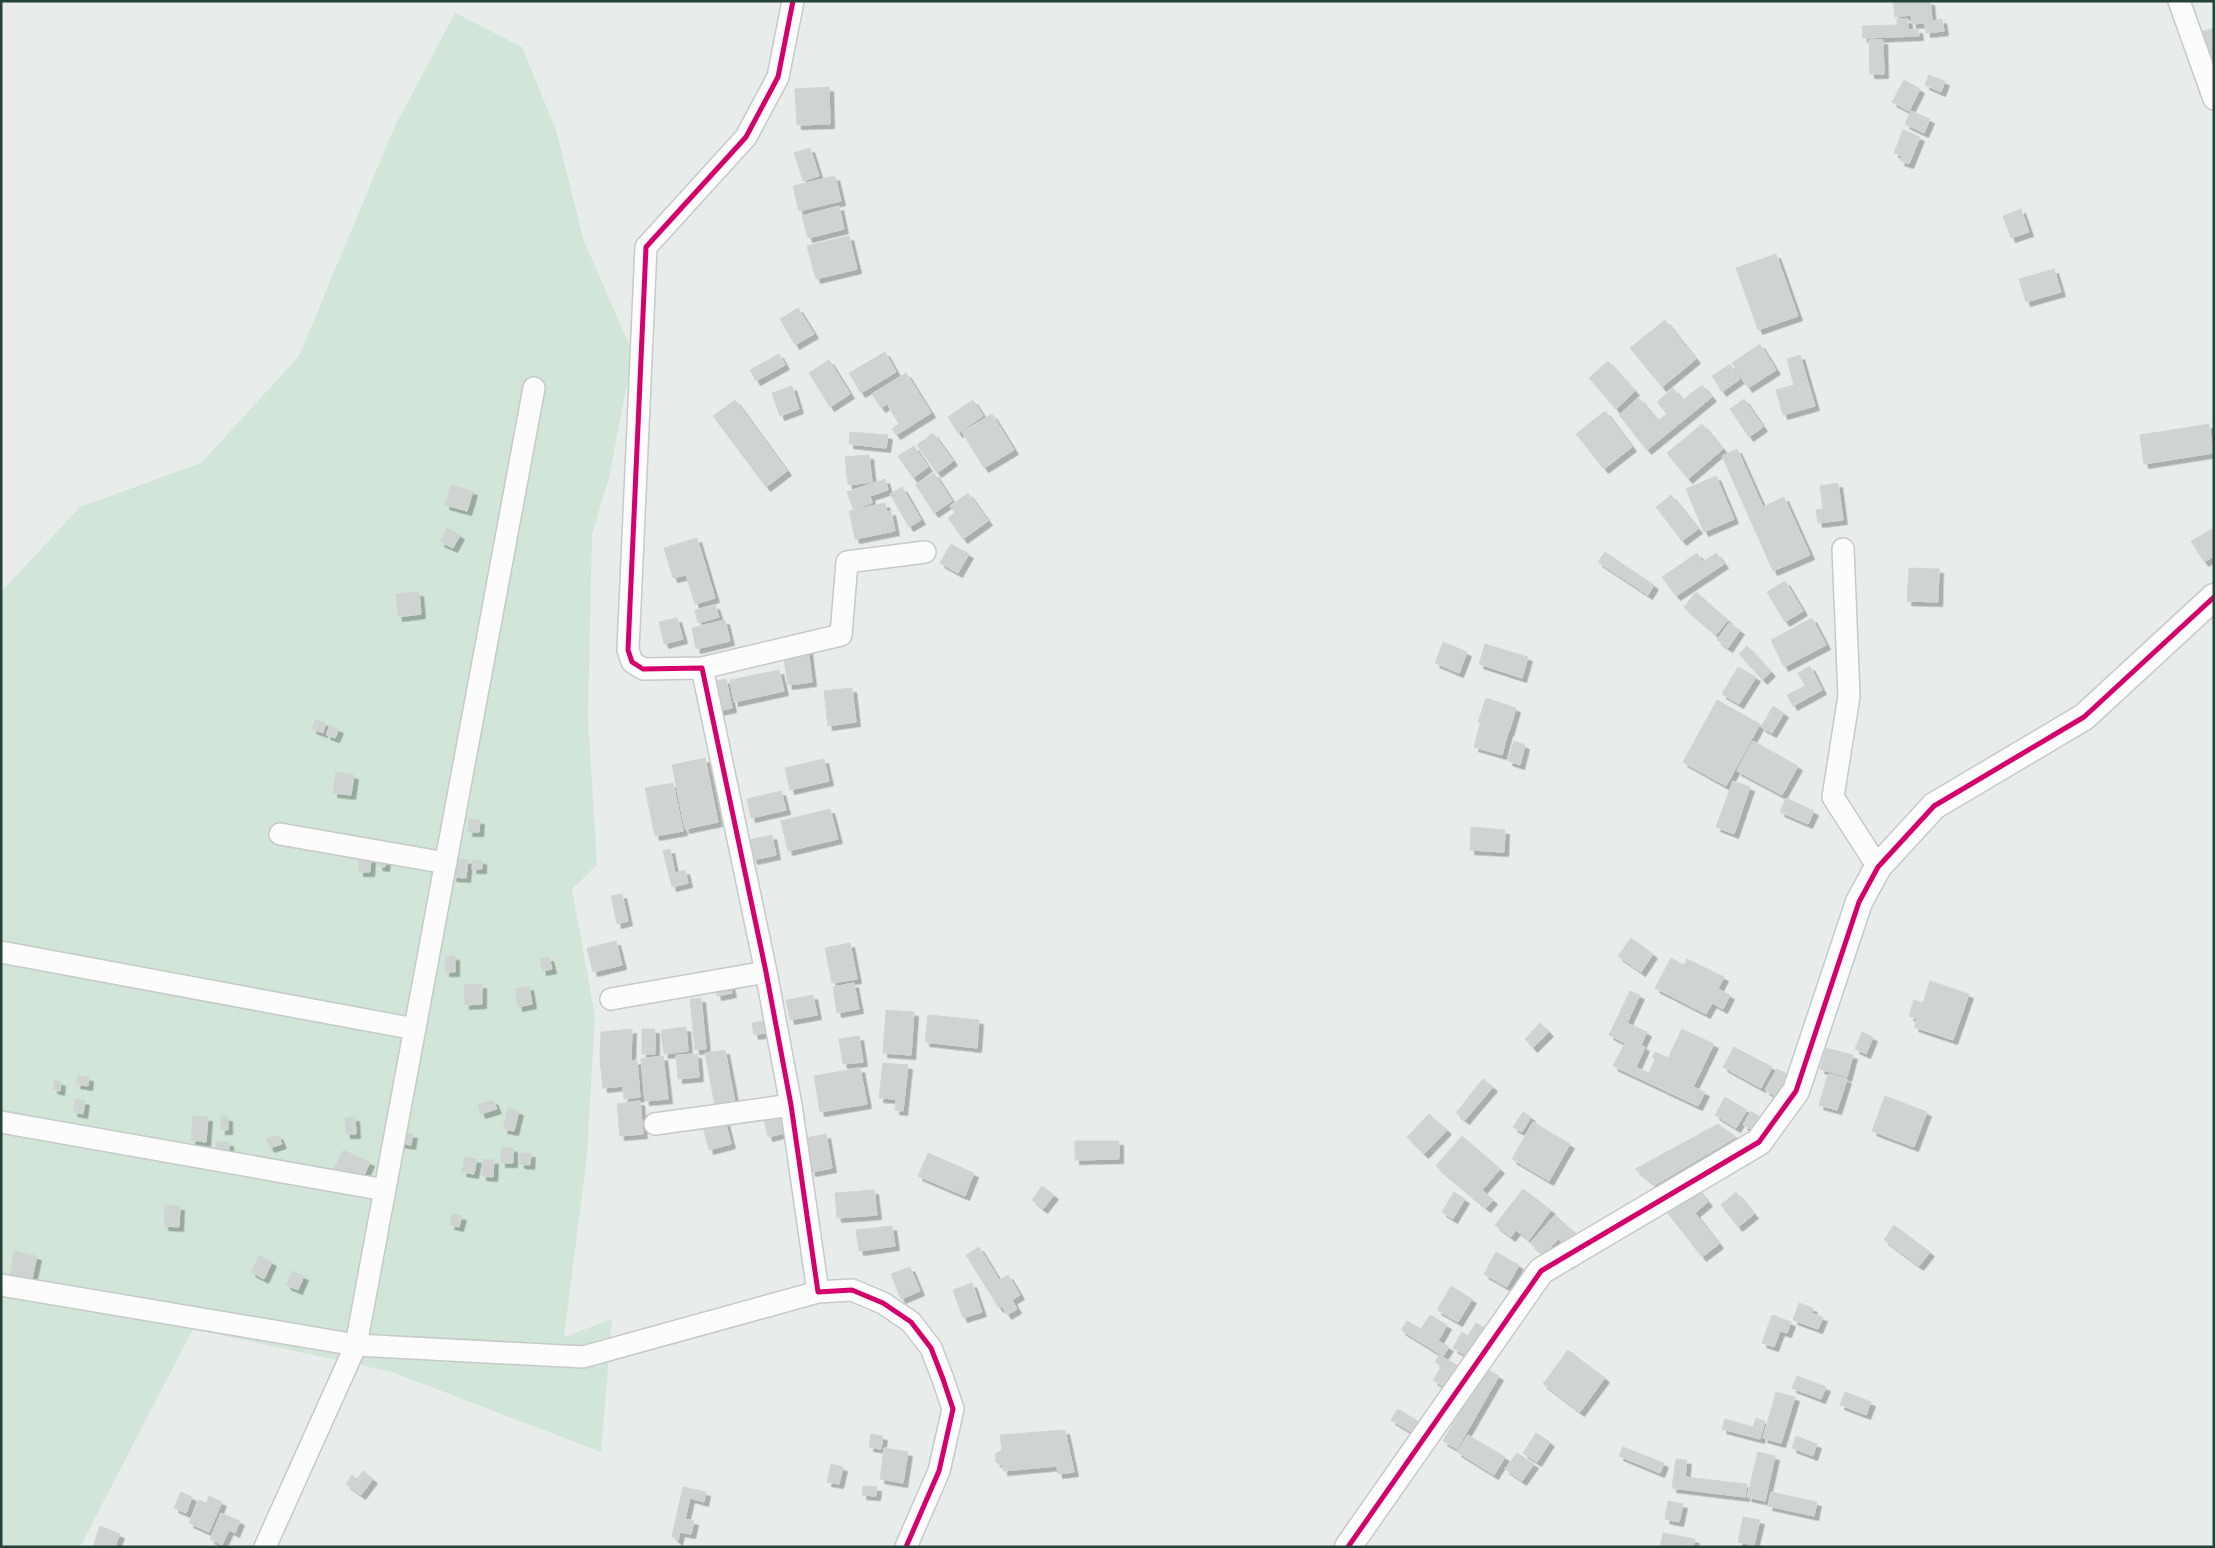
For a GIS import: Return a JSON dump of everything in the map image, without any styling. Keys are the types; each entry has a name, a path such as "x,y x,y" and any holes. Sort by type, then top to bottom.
{"street":[{"path":"793,1 778,77 746,137 646,246 628,650 632,662 642,670 702,668 841,635 847,562 925,552"},
{"path":"2179,1 2214,99"},
{"path":"265,1547 356,1345 534,388"},
{"path":"1844,549 1849,696 1833,797 1878,867"},
{"path":"1348,1547 1541,1272 1758,1142 1796,1091 1859,902 1878,867 1934,806 2084,717 2214,597"},
{"path":"702,668 766,972 791,1105 818,1292"},
{"path":"280,834 446,863"},
{"path":"1,952 415,1029"},
{"path":"611,999 766,972"},
{"path":"655,1124 791,1105"},
{"path":"1,1122 385,1190"},
{"path":"1,1285 356,1345 583,1358 818,1292 852,1290 890,1308 911,1322 931,1348 944,1379 953,1409 939,1471 906,1547"}],"green space":[{"path":"455,13 522,47 556,130 584,241 633,353 609,478 592,534 588,717 597,865 572,889 595,1015 587,1156 564,1337 612,1319 601,1452 392,1372 193,1329 80,1547 1,1547 1,592 80,507 201,463 299,356 394,128"}],"building":[{"path":"1893,1 1930,1 1932,21 1942,19 1944,31 1926,33 1925,23 1912,24 1911,15 1895,17"},
{"path":"1897,19 1908,19 1908,30 1918,29 1919,36 1863,38 1862,26 1897,25"},
{"path":"2214,28 2214,69 2201,32"},
{"path":"1869,40 1883,40 1884,74 1870,74"},
{"path":"1929,75 1945,81 1941,92 1925,85"},
{"path":"1904,80 1920,89 1909,111 1892,102"},
{"path":"829,87 830,124 797,125 795,89"},
{"path":"1911,111 1930,119 1924,133 1905,124"},
{"path":"1903,130 1920,137 1909,164 1900,161 1902,156 1894,153"},
{"path":"810,148 819,176 803,181 794,153"},
{"path":"835,176 841,201 799,211 793,186"},
{"path":"839,206 844,229 808,238 802,216"},
{"path":"2021,209 2029,232 2011,238 2003,216"},
{"path":"849,236 857,269 816,279 807,246"},
{"path":"1776,254 1798,316 1758,330 1736,268"},
{"path":"2054,269 2061,292 2026,302 2019,279"},
{"path":"798,308 814,334 795,345 780,319"},
{"path":"1665,320 1696,359 1662,387 1630,348"},
{"path":"1760,344 1776,370 1748,388 1732,363"},
{"path":"885,352 896,372 861,393 849,373"},
{"path":"779,354 785,365 756,381 750,370"},
{"path":"1800,355 1815,406 1783,415 1776,390 1794,385 1787,359"},
{"path":"829,360 850,394 830,407 809,373"},
{"path":"1608,361 1635,391 1616,409 1589,378"},
{"path":"1730,364 1740,379 1722,392 1712,376"},
{"path":"906,373 931,413 896,435 892,429 899,424 887,404 881,408 872,394"},
{"path":"1702,385 1712,397 1647,450 1619,415 1639,398 1658,421 1667,414 1657,402 1673,388 1683,400"},
{"path":"792,386 799,409 780,416 772,393"},
{"path":"1744,399 1763,427 1749,437 1730,409"},
{"path":"735,400 787,471 766,487 713,416"},
{"path":"973,400 983,416 958,433 948,417"},
{"path":"1605,411 1632,447 1604,469 1576,434"},
{"path":"992,414 1014,450 984,468 962,432"},
{"path":"1702,424 1723,449 1688,479 1667,453"},
{"path":"2209,424 2213,453 2144,464 2140,435"},
{"path":"850,432 888,435 886,448 849,444"},
{"path":"933,433 953,461 937,473 917,445"},
{"path":"914,446 928,467 913,478 898,456"},
{"path":"1737,449 1763,507 1784,497 1810,555 1773,571 1722,456"},
{"path":"869,455 872,482 848,485 845,457"},
{"path":"934,473 952,501 934,513 916,485"},
{"path":"1716,476 1734,519 1704,532 1686,489"},
{"path":"885,479 888,490 870,496 872,503 853,509 847,492"},
{"path":"1838,483 1843,520 1818,523 1816,510 1823,509 1820,486"},
{"path":"451,485 473,491 467,511 445,505"},
{"path":"902,487 921,520 909,527 890,494"},
{"path":"968,493 988,521 963,539 948,518 955,513 950,506"},
{"path":"1671,495 1698,529 1682,541 1656,507"},
{"path":"885,503 887,512 891,511 895,531 855,539 849,511"},
{"path":"447,528 460,535 453,548 440,542"},
{"path":"2214,528 2214,556 2204,562 2191,541"},
{"path":"697,538 715,598 695,604 686,575 673,578 664,548"},
{"path":"951,544 969,554 958,573 940,563"},
{"path":"1605,552 1654,585 1648,595 1598,562"},
{"path":"1697,553 1703,562 1716,553 1724,564 1676,596 1662,577"},
{"path":"1909,568 1939,569 1938,602 1907,601"},
{"path":"1785,581 1803,611 1785,622 1767,592"},
{"path":"419,592 421,614 398,617 396,594"},
{"path":"1696,592 1728,620 1716,635 1684,607"},
{"path":"715,605 719,617 698,623 695,610"},
{"path":"677,618 683,639 664,644 659,622"},
{"path":"1812,618 1826,645 1784,667 1771,640"},
{"path":"725,620 730,641 696,649 692,628"},
{"path":"1729,623 1740,630 1728,648 1717,640"},
{"path":"1443,642 1467,652 1459,673 1435,663"},
{"path":"1485,644 1528,657 1522,678 1479,664"},
{"path":"1747,646 1771,672 1763,680 1739,654"},
{"path":"808,649 812,682 788,685 783,653"},
{"path":"1810,666 1822,690 1793,706 1787,695 1805,686 1798,673"},
{"path":"1738,667 1756,677 1739,704 1722,694"},
{"path":"779,670 784,691 734,702 730,680"},
{"path":"726,679 732,708 718,711 712,682"},
{"path":"852,688 856,722 828,726 824,691"},
{"path":"1486,698 1516,708 1509,732 1478,722"},
{"path":"1717,700 1760,724 1726,786 1683,762"},
{"path":"1773,706 1784,713 1772,733 1761,727"},
{"path":"315,719 326,723 323,733 312,729"},
{"path":"1480,724 1508,732 1502,755 1474,747"},
{"path":"330,725 339,729 335,738 326,735"},
{"path":"1514,741 1525,745 1520,765 1508,761"},
{"path":"1753,741 1798,766 1782,795 1737,771"},
{"path":"705,758 718,822 685,829 672,765"},
{"path":"824,759 829,781 790,790 785,768"},
{"path":"336,772 354,775 351,795 333,793"},
{"path":"1733,781 1750,787 1734,834 1716,827"},
{"path":"673,783 683,831 655,836 645,788"},
{"path":"781,791 786,810 751,818 747,799"},
{"path":"1786,798 1814,811 1808,824 1780,812"},
{"path":"830,809 838,839 788,851 781,821"},
{"path":"469,819 480,820 479,832 468,832"},
{"path":"1471,827 1505,830 1504,852 1470,850"},
{"path":"772,835 776,855 753,860 748,840"},
{"path":"670,849 675,873 685,870 688,883 672,887 663,851"},
{"path":"359,858 371,858 370,872 359,872"},
{"path":"379,858 386,858 385,867 378,866"},
{"path":"454,859 468,860 466,878 452,877"},
{"path":"473,860 482,860 482,869 472,869"},
{"path":"622,894 628,921 617,924 611,896"},
{"path":"1631,938 1653,954 1641,972 1618,956"},
{"path":"616,941 622,965 593,972 587,948"},
{"path":"850,943 857,979 832,983 825,948"},
{"path":"446,956 455,956 455,972 445,972"},
{"path":"549,957 552,969 542,971 540,958"},
{"path":"1671,958 1684,965 1687,959 1724,977 1718,989 1730,995 1723,1009 1712,1003 1706,1014 1655,988"},
{"path":"1930,981 1969,994 1953,1040 1914,1027 1917,1019 1909,1016 1914,1000 1923,1003"},
{"path":"854,983 859,1009 837,1013 833,987"},
{"path":"482,984 482,1004 465,1005 464,985"},
{"path":"730,984 732,993 717,996 715,987"},
{"path":"529,986 532,1004 518,1007 515,989"},
{"path":"1630,991 1640,995 1627,1023 1647,1032 1641,1045 1645,1047 1636,1067 1649,1073 1655,1059 1652,1057 1655,1052 1668,1058 1682,1029 1714,1044 1693,1087 1705,1092 1698,1106 1613,1066 1625,1043 1609,1035"},
{"path":"813,995 817,1015 790,1020 786,1000"},
{"path":"701,998 706,1049 695,1050 690,999"},
{"path":"886,1010 914,1012 911,1055 883,1053"},
{"path":"928,1015 979,1020 977,1048 925,1042"},
{"path":"769,1020 771,1032 754,1035 752,1023"},
{"path":"1540,1023 1549,1032 1533,1048 1525,1039"},
{"path":"686,1027 688,1051 664,1054 661,1030"},
{"path":"632,1029 631,1061 637,1060 640,1097 624,1099 623,1086 603,1088 600,1060 601,1032"},
{"path":"642,1029 655,1029 655,1054 642,1054"},
{"path":"1862,1032 1873,1037 1866,1054 1855,1049"},
{"path":"859,1036 863,1062 843,1064 839,1039"},
{"path":"1734,1047 1772,1067 1761,1088 1723,1067"},
{"path":"1826,1048 1853,1055 1847,1077 1820,1069"},
{"path":"725,1050 735,1103 715,1106 705,1053"},
{"path":"697,1054 699,1077 678,1079 676,1055"},
{"path":"663,1056 668,1099 645,1101 641,1059"},
{"path":"883,1063 908,1065 903,1111 895,1110 896,1099 879,1098"},
{"path":"860,1068 867,1104 820,1112 814,1076"},
{"path":"1777,1069 1791,1076 1779,1098 1765,1090"},
{"path":"1828,1074 1847,1079 1837,1110 1819,1105"},
{"path":"78,1076 89,1077 88,1086 76,1084"},
{"path":"1483,1079 1493,1087 1465,1120 1456,1113"},
{"path":"55,1080 61,1082 60,1091 53,1089"},
{"path":"1885,1096 1927,1112 1914,1147 1872,1131"},
{"path":"1725,1097 1747,1110 1736,1128 1715,1115"},
{"path":"75,1099 85,1101 83,1114 73,1112"},
{"path":"493,1100 497,1109 481,1114 478,1105"},
{"path":"640,1101 643,1134 620,1136 617,1104"},
{"path":"508,1108 519,1111 514,1131 503,1129"},
{"path":"783,1110 788,1132 768,1137 763,1115"},
{"path":"1751,1111 1760,1117 1753,1130 1743,1125"},
{"path":"1523,1112 1531,1117 1522,1132 1513,1127"},
{"path":"1429,1114 1447,1130 1424,1154 1407,1137"},
{"path":"193,1116 208,1117 206,1142 191,1140"},
{"path":"221,1117 228,1117 228,1130 221,1130"},
{"path":"355,1117 356,1134 346,1134 345,1118"},
{"path":"725,1121 731,1144 709,1150 703,1127"},
{"path":"1533,1122 1570,1144 1549,1181 1512,1159"},
{"path":"1718,1124 1736,1137 1655,1185 1635,1169"},
{"path":"400,1132 413,1134 411,1145 398,1143"},
{"path":"826,1134 832,1168 811,1172 805,1138"},
{"path":"278,1135 282,1144 270,1148 266,1139"},
{"path":"1462,1136 1500,1169 1482,1190 1493,1200 1486,1208 1436,1166"},
{"path":"1075,1141 1119,1141 1119,1159 1075,1160"},
{"path":"216,1142 229,1142 229,1155 216,1155"},
{"path":"501,1147 513,1148 513,1163 501,1163"},
{"path":"343,1150 370,1162 361,1182 334,1169"},
{"path":"520,1153 531,1153 530,1165 520,1164"},
{"path":"928,1153 974,1173 965,1196 918,1176"},
{"path":"465,1157 477,1159 474,1174 462,1172"},
{"path":"483,1159 494,1160 493,1177 482,1176"},
{"path":"1042,1186 1054,1195 1043,1209 1032,1200"},
{"path":"1696,1187 1708,1202 1695,1213 1719,1244 1702,1257 1666,1211"},
{"path":"1523,1189 1551,1210 1529,1240 1516,1230 1511,1237 1495,1225"},
{"path":"874,1190 877,1215 837,1218 835,1193"},
{"path":"1454,1192 1465,1199 1453,1219 1442,1212"},
{"path":"1736,1192 1754,1214 1738,1227 1721,1205"},
{"path":"165,1205 180,1206 179,1227 164,1226"},
{"path":"452,1214 462,1216 459,1227 450,1225"},
{"path":"1555,1215 1575,1233 1565,1245 1558,1239 1544,1255 1530,1243"},
{"path":"1894,1225 1930,1252 1919,1266 1884,1240"},
{"path":"892,1226 895,1246 859,1251 856,1230"},
{"path":"979,1247 999,1280 1008,1275 1020,1295 1012,1300 1017,1309 1007,1315 1002,1306 999,1308 966,1255"},
{"path":"14,1251 37,1256 32,1279 10,1275"},
{"path":"1496,1252 1519,1265 1507,1287 1484,1274"},
{"path":"259,1255 272,1262 264,1279 251,1272"},
{"path":"910,1267 920,1291 901,1299 891,1274"},
{"path":"292,1271 304,1276 298,1290 286,1285"},
{"path":"972,1283 982,1312 963,1318 953,1290"},
{"path":"1451,1286 1472,1299 1458,1322 1437,1310"},
{"path":"1799,1303 1813,1308 1811,1313 1823,1317 1818,1329 1793,1320"},
{"path":"1430,1315 1447,1325 1438,1341 1449,1347 1443,1356 1401,1330 1407,1321 1421,1329"},
{"path":"1772,1315 1791,1322 1787,1333 1780,1331 1774,1347 1762,1343"},
{"path":"1476,1323 1489,1330 1472,1359 1453,1348 1462,1332 1468,1336"},
{"path":"1568,1350 1605,1378 1580,1412 1543,1384"},
{"path":"1439,1355 1462,1368 1449,1390 1433,1380 1442,1366 1435,1362"},
{"path":"1485,1368 1499,1376 1457,1449 1443,1441"},
{"path":"1797,1376 1826,1387 1821,1399 1792,1388"},
{"path":"1776,1392 1795,1397 1781,1443 1763,1438"},
{"path":"1845,1392 1871,1402 1866,1415 1840,1405"},
{"path":"1398,1409 1426,1426 1420,1437 1391,1420"},
{"path":"1756,1418 1765,1421 1760,1439 1722,1429 1725,1419 1753,1427"},
{"path":"1065,1430 1074,1472 1058,1474 1057,1466 1003,1471 1003,1466 996,1462 995,1454 1002,1450 1000,1435"},
{"path":"1536,1433 1550,1442 1537,1462 1523,1453"},
{"path":"871,1434 883,1436 881,1449 869,1447"},
{"path":"1468,1435 1505,1457 1494,1475 1457,1452"},
{"path":"1796,1436 1817,1444 1813,1456 1792,1448"},
{"path":"1623,1447 1664,1463 1660,1473 1619,1456"},
{"path":"884,1448 908,1452 903,1483 880,1479"},
{"path":"1758,1452 1775,1456 1765,1501 1747,1497"},
{"path":"1517,1453 1534,1464 1522,1481 1505,1469"},
{"path":"1676,1459 1687,1460 1685,1477 1747,1484 1745,1497 1672,1488"},
{"path":"831,1464 843,1467 839,1484 827,1482"},
{"path":"363,1471 373,1479 361,1495 346,1484 352,1475 357,1479"},
{"path":"863,1486 877,1487 876,1496 862,1495"},
{"path":"683,1487 706,1492 704,1502 690,1498 685,1519 694,1521 691,1534 680,1532 678,1541 672,1536"},
{"path":"181,1492 192,1497 186,1513 174,1508"},
{"path":"1771,1492 1817,1502 1814,1516 1768,1506"},
{"path":"209,1496 222,1502 209,1532 189,1523 199,1500 206,1503"},
{"path":"1668,1501 1683,1504 1679,1522 1665,1519"},
{"path":"221,1513 240,1521 235,1533 229,1530 222,1545 210,1539"},
{"path":"1743,1517 1760,1520 1754,1545 1738,1542"},
{"path":"100,1526 120,1534 115,1547 93,1547"},
{"path":"1663,1533 1695,1539 1693,1547 1660,1547"}],"cycle path":[{"path":"793,1 778,77 746,137 646,247 628,650 632,662 643,669 702,668 766,972 791,1105 818,1292 852,1290 883,1303 911,1322 931,1348 953,1409 939,1471 906,1547"},
{"path":"1348,1547 1541,1271 1759,1142 1796,1091 1859,902 1878,867 1934,806 2084,717 2214,597"}]}
